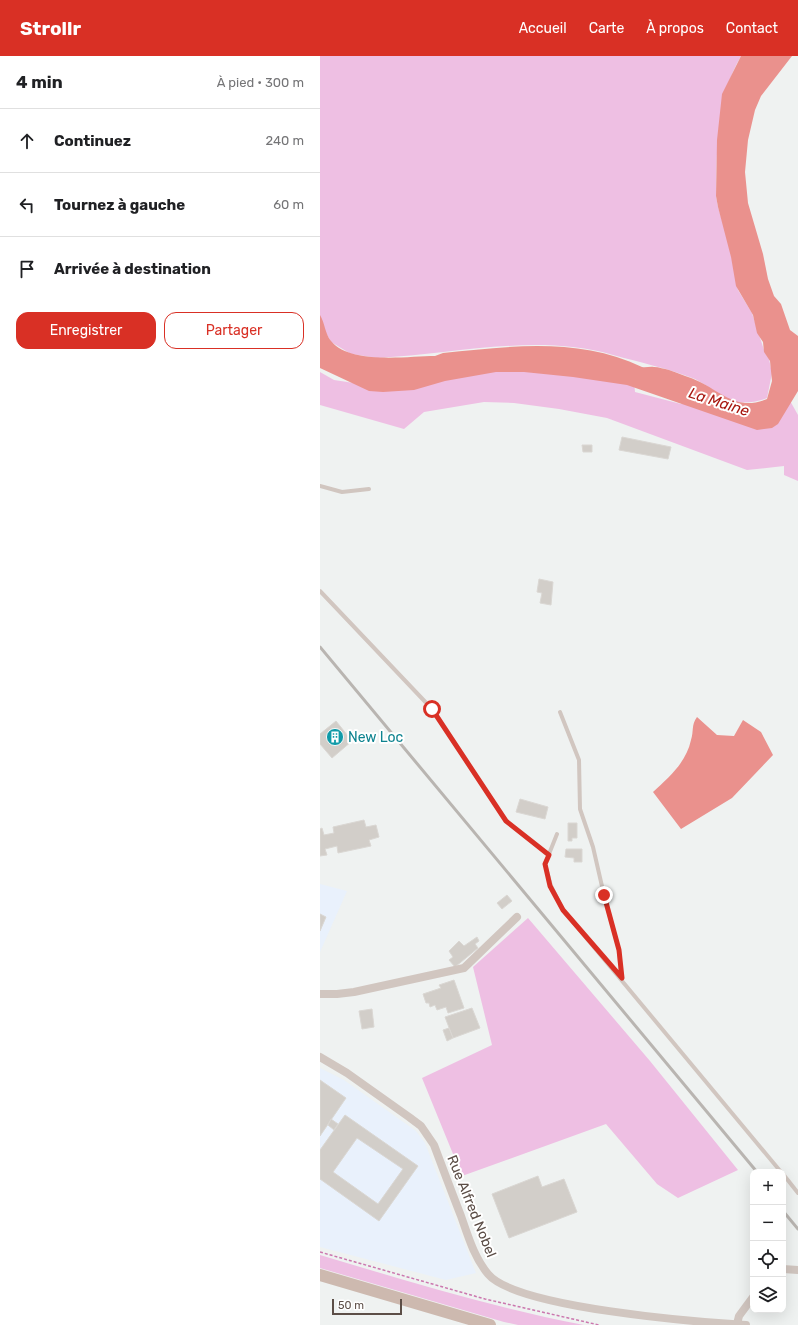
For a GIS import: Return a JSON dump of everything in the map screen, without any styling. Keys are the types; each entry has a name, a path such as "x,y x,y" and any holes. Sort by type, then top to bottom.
{"main road":[{"path":"320,1275 490,1325"}],"street":[{"path":"320,994 354,992 464,968 517,917"},
{"name":"Rue Alfred Nobel","path":"320,1057 366,1086 409,1117 424,1131 434,1145 474,1250 488,1274 498,1283 511,1290 559,1301 675,1320 746,1325"},
{"path":"786,1269 798,1270"},
{"path":"736,1324 739,1316 750,1301"}],"lane":[{"path":"320,486 342,492 369,490"},
{"path":"320,591 432,709 506,821 549,855"},
{"path":"560,712 579,760 580,809 593,847 619,950 622,978"},
{"path":"558,834 545,864 550,886 563,910 622,978 779,1169"},
{"path":"786,1178 798,1192"}],"path":[{"path":"320,1252 485,1299 599,1325"}],"shaded area":[{"path":"320,56 741,56 733,72 722,106 718,142 716,196 728,240 738,290 752,313 765,353 769,359 772,373 767,398 750,402 732,401 700,381 685,375 613,355 584,349 526,345 378,358 351,354 331,342 320,322"},
{"path":"515,367 634,381 635,392 681,404 694,400 757,425 789,399 798,415 798,481 784,475 784,466 747,470 607,418 559,409 514,403 484,402 424,412 404,429 320,405 320,372 334,380 374,386"},
{"path":"320,884 347,891 320,952"},
{"path":"528,918 650,1061 738,1170 678,1198 657,1184 606,1124 462,1176 422,1078 492,1045 473,967"},
{"path":"320,1068 344,1080 416,1131 425,1143 476,1273 446,1280 320,1247"},
{"path":"320,1255 517,1311 584,1325 518,1325 504,1322 320,1268"}],"water":[{"name":"La Maine","path":"741,56 792,56 761,96 755,110 748,140 745,172 748,203 763,254 768,279 774,296 781,304 790,330 798,336 798,391 778,424 772,428 757,430 627,385 573,377 524,372 496,372 445,381 414,390 383,392 369,391 320,368 320,315 327,335 331,341 340,349 365,356 395,358 435,356 443,353 519,346 569,348 594,351 618,357 642,367 656,367 669,370 696,380 724,396 739,402 748,403 767,399 772,381 770,361 764,352 763,342 757,333 753,315 736,286 731,257 716,196 717,140 722,94"},
{"path":"697,717 717,735 734,736 743,720 761,732 773,755 732,798 681,829 653,792 681,763 689,748 694,723"}],"building":[{"path":"622,437 671,447 668,459 619,450"},
{"path":"582,445 592,445 592,452 583,452"},
{"path":"539,579 553,582 551,605 540,603 542,593 537,592"},
{"name":"New Loc","path":"336,721 352,741 332,758 320,744 320,734"},
{"path":"520,799 548,807 545,819 516,812"},
{"path":"364,820 366,827 376,825 379,837 369,840 371,846 338,853 337,846 325,849 327,855 320,856 320,829 322,828 324,835 334,833 333,827"},
{"path":"568,823 577,823 577,838 572,838 572,841 568,841"},
{"path":"566,849 582,849 582,862 574,862 574,858 565,857"},
{"path":"507,895 512,901 502,909 497,903"},
{"path":"320,914 326,917 320,931"},
{"path":"477,937 479,941 475,944 478,948 455,967 449,960 453,957 449,951 459,941 464,946"},
{"path":"454,980 464,1008 448,1013 446,1007 437,1010 435,1005 430,1007 429,1003 426,1003 423,994 441,988 439,985"},
{"path":"472,1008 480,1028 453,1038 445,1017"},
{"path":"372,1009 374,1027 362,1029 359,1011"},
{"path":"449,1028 453,1038 447,1041 443,1030"},
{"path":"320,1080 346,1098 320,1136"},
{"path":"345,1115 418,1166 379,1221 320,1179 320,1150","holes":["357,1138 403,1169 378,1204 333,1172"]},
{"path":"331,1119 338,1124 334,1130 328,1125"},
{"path":"538,1176 542,1187 564,1179 577,1212 509,1238 492,1194"}],"railway":[{"path":"320,647 755,1169"},
{"path":"786,1215 798,1229"}],"place":[{"name":"New Loc","path":"335,737"}],"route":[{"path":"432,709 506,821 549,855 545,864 550,886 563,910 622,978 619,950 604,895"}]}
